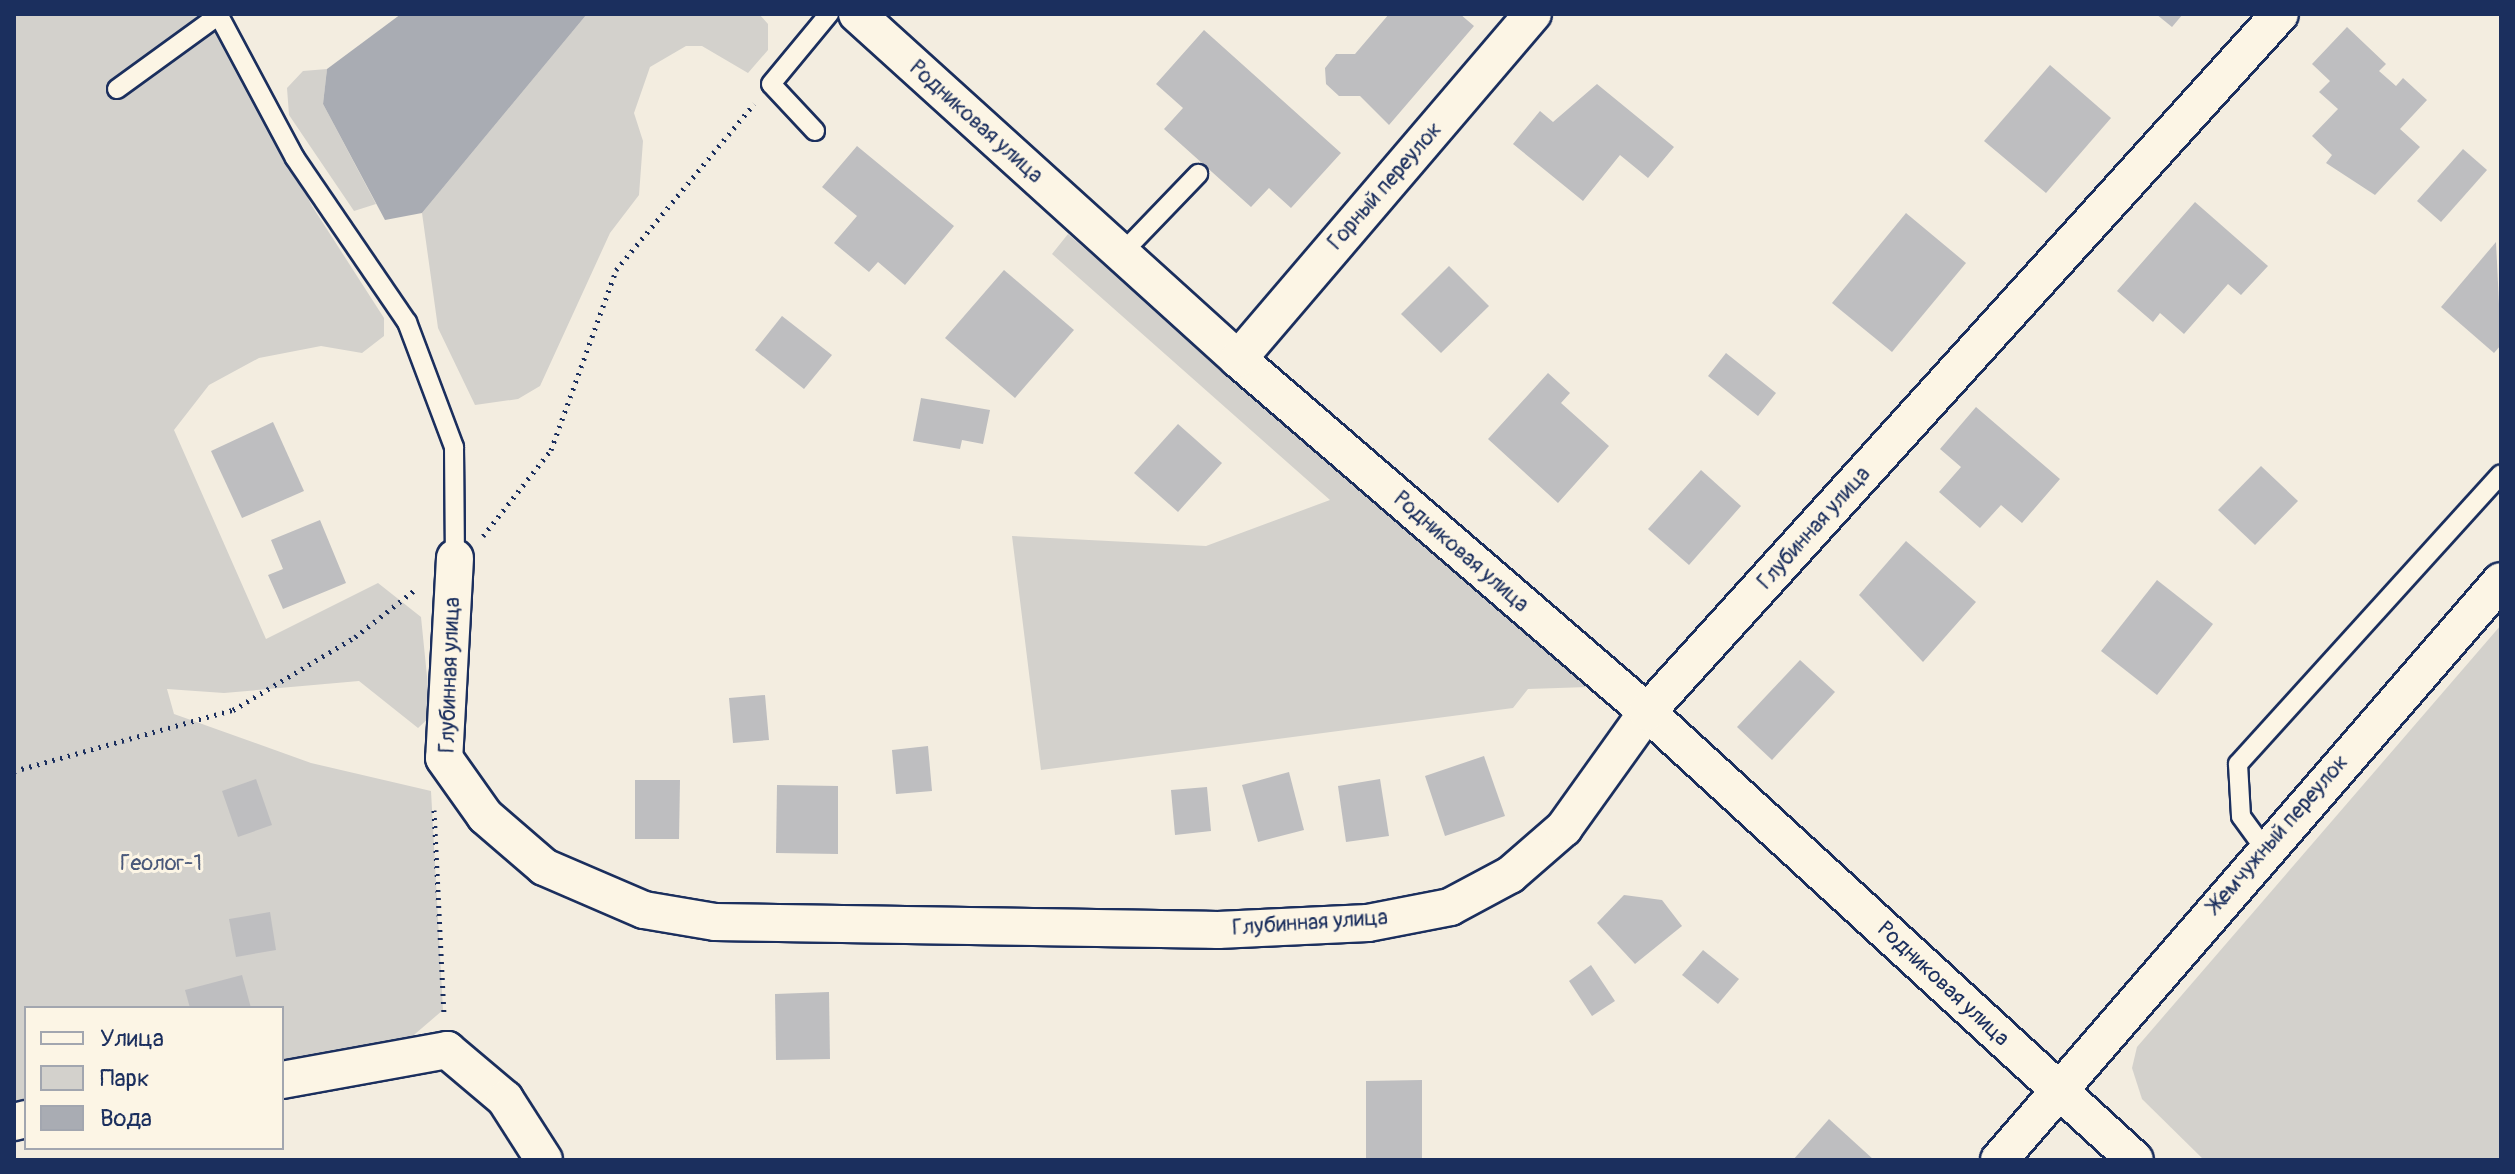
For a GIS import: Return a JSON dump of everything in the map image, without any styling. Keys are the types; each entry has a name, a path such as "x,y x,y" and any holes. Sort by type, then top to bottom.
{"street":[{"name":"Родниковая улица","path":"857,14 1238,359 1647,712 2135,1160"},
{"name":"Горный переулок","path":"1238,359 1533,14"},
{"name":"Глубинная улица","path":"455,558 444,758 485,816 544,867 644,910 715,922 1218,930 1368,923 1450,907 1510,875 1564,828 1647,712 2280,14"},
{"name":"Жемчужный переулок","path":"1999,1160 2062,1093 2264,848 2501,581"},
{"path":"284,1080 447,1050 505,1099 544,1160"}],"lane":[{"path":"815,131 771,84 829,14"},
{"path":"117,89 218,15 295,158 407,322 454,447 455,558"},
{"path":"1122,253 1198,174"},
{"path":"2264,848 2241,816 2238,764 2501,474"}],"path":[{"path":"14,771 233,710 355,637 503,520 551,450 616,270 771,84"},
{"path":"444,758 430,831 447,1050"}],"green space":[{"name":"Геолог-1","path":"14,14 211,14 312,206 384,318 384,336 362,353 321,346 259,358 209,385 174,430 266,639 378,583 421,617 431,716 418,728 359,681 224,693 167,689 174,714 311,763 431,791 443,1010 401,1046 284,1070 284,1006 24,1006 24,1109 14,1111"},
{"path":"587,14 759,14 768,24 768,50 748,73 702,46 686,46 650,67 634,113 643,141 639,195 610,233 540,386 518,399 475,405 438,328 422,213"},
{"path":"327,69 323,104 376,204 354,211 289,115 287,88 303,71"},
{"path":"1068,234 1588,687 1528,689 1513,708 1041,770 1012,536 1206,546 1330,500 1052,254"},
{"path":"2501,625 2501,1160 2204,1160 2142,1099 2132,1068 2137,1047"}],"water":[{"path":"401,14 587,14 422,213 385,220 323,104 327,69"}],"building":[{"path":"1389,14 1460,14 1474,26 1389,125 1360,96 1339,96 1326,84 1325,68 1336,54 1355,54"},
{"path":"2156,14 2183,14 2172,27"},
{"path":"2347,27 2386,64 2379,71 2396,86 2403,78 2427,100 2400,129 2420,147 2375,195 2326,163 2332,155 2312,136 2338,109 2319,92 2330,81 2312,64"},
{"path":"1204,30 1341,153 1291,208 1269,188 1251,207 1164,129 1183,108 1156,84"},
{"path":"2050,65 2111,118 2046,193 1984,141"},
{"path":"1597,84 1674,147 1648,178 1620,155 1583,201 1513,144 1540,111 1553,122"},
{"path":"857,146 954,226 905,285 878,262 869,272 834,243 857,216 822,187"},
{"path":"2463,149 2487,170 2441,222 2417,201"},
{"path":"2195,202 2268,266 2241,295 2228,284 2184,334 2160,313 2153,322 2117,291"},
{"path":"1906,213 1966,263 1892,352 1832,303"},
{"path":"2496,242 2501,345 2494,353 2441,307"},
{"path":"1449,266 1489,306 1441,353 1401,314"},
{"path":"1004,270 1074,330 1015,398 945,338"},
{"path":"782,316 832,355 804,389 755,350"},
{"path":"1726,353 1776,393 1758,416 1708,376"},
{"path":"1548,373 1570,393 1561,403 1609,446 1558,503 1488,439"},
{"path":"921,398 990,410 983,444 962,440 960,449 913,441"},
{"path":"1976,407 2060,479 2022,523 2001,505 1980,528 1939,492 1961,467 1940,449"},
{"path":"273,422 304,491 242,518 211,451"},
{"path":"1178,424 1222,463 1178,512 1134,473"},
{"path":"2261,466 2298,501 2255,545 2218,510"},
{"path":"1701,470 1741,506 1689,565 1648,529"},
{"path":"320,520 346,583 283,609 268,575 283,569 271,540"},
{"path":"1906,541 1976,602 1923,662 1859,595"},
{"path":"2157,580 2213,624 2157,695 2101,651"},
{"path":"1800,660 1835,692 1772,760 1737,727"},
{"path":"765,695 769,740 733,743 729,698"},
{"path":"928,746 932,791 896,794 892,750"},
{"path":"1484,756 1505,816 1445,836 1425,776"},
{"path":"1289,772 1304,830 1258,842 1242,785"},
{"path":"256,779 272,825 238,837 222,791"},
{"path":"1380,779 1389,836 1346,842 1338,786"},
{"path":"635,780 680,780 679,839 635,839"},
{"path":"777,785 838,786 838,854 776,853"},
{"path":"1207,787 1211,831 1175,835 1171,790"},
{"path":"1624,895 1662,900 1682,926 1635,964 1597,923"},
{"path":"270,912 276,950 236,957 229,919"},
{"path":"1703,950 1739,979 1718,1004 1682,975"},
{"path":"1591,965 1615,1001 1592,1016 1569,981"},
{"path":"242,975 250,1006 189,1006 185,990"},
{"path":"829,992 830,1059 776,1060 775,994"},
{"path":"1422,1080 1422,1160 1366,1160 1366,1081"},
{"path":"1829,1119 1874,1160 1793,1160"}]}
